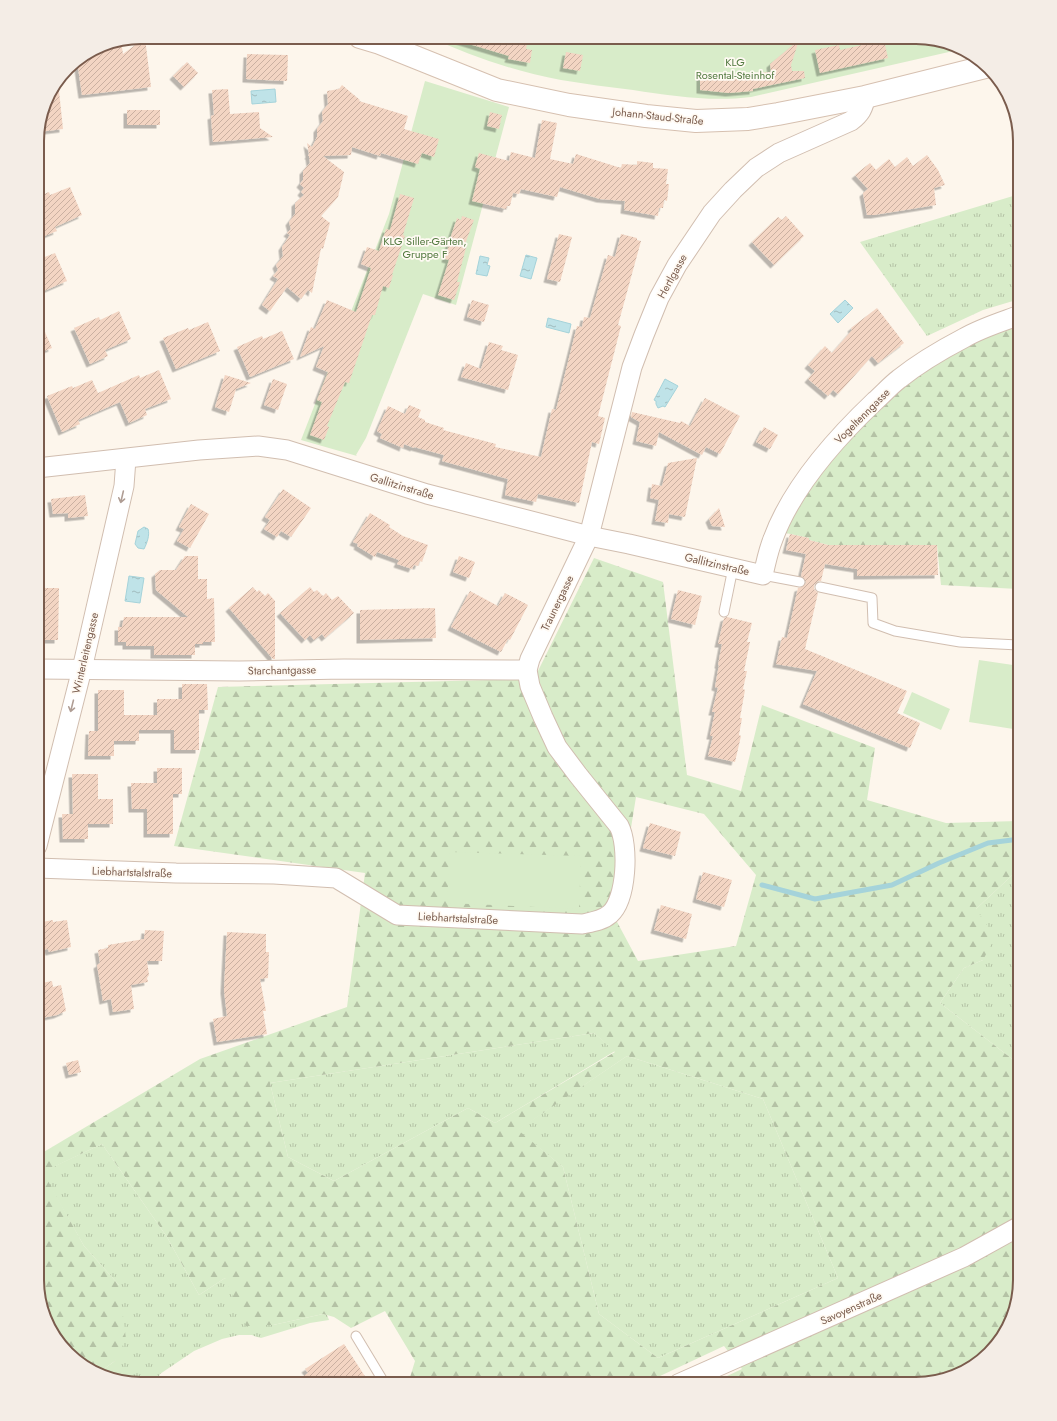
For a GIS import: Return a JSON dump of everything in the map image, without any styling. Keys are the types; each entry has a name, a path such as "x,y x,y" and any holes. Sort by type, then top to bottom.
{"street":[{"name":"Johann-Staud-Straße","path":"382,44 497,90 569,105 646,116 696,121 748,119 865,97 980,68"},
{"name":"Hertlgasse","path":"589,536 632,367 659,298 677,265 712,213 756,168 779,153 851,121 859,114 864,106 865,97"},
{"name":"Vogeltenngasse","path":"764,575 772,540 795,494 824,455 861,415 899,379 936,354 978,331 1013,318"},
{"name":"Gallitzinstraße","path":"44,467 200,450 258,446 287,450 426,494 589,536 764,575"},
{"name":"Winterleitengasse","path":"44,818 82,669 124,486 126,459"},
{"name":"Traunergasse","path":"527,670 530,659 589,536"},
{"name":"Starchantgasse","path":"44,669 239,671 344,669 527,670"},
{"name":"Liebhartstalstraße","path":"44,868 176,873 274,874 336,878 397,915 582,924 598,921 611,914 621,896 625,852 623,833 557,747 542,717 530,686 527,670"},
{"name":"Savoyenstraße","path":"694,1377 964,1257 1013,1230"}],"lane":[{"path":"724,612 733,568"},
{"path":"764,575 800,582"},
{"path":"820,587 872,598 873,623 895,631 960,642 1013,645"},
{"path":"356,1336 381,1377"}],"green space":[{"name":"KLG Rosental-Steinhof","path":"445,44 922,44 941,47 953,51 751,97 707,99 579,83 544,77 493,62"},
{"name":"KLG Siller-Gärten, Gruppe F","path":"425,81 509,107 456,305 423,294 366,438 356,455 357,456 301,440 389,214"},
{"path":"1013,196 1013,301 983,310 927,336 860,242"},
{"path":"1013,324 1013,589 941,585 937,545 828,545 809,540 809,538 781,532 827,463 897,388 940,356"},
{"path":"594,558 663,582 687,775 741,791 762,705 875,748 867,800 946,823 1013,821 1013,875 976,909 995,937 983,960 964,968 940,1003 1013,1060 1012,1293 1006,1317 997,1334 989,1344 970,1361 959,1367 935,1375 916,1377 725,1377 742,1369 724,1346 658,1377 410,1377 415,1361 385,1311 351,1328 334,1317 323,1314 273,1325 246,1326 225,1278 199,1295 167,1237 102,1144 44,1172 44,1152 200,1059 347,1007 365,873 174,846 218,687 534,679","holes":["636,797 704,814 756,875 736,946 638,961 616,920","594,1033 615,1052 495,1123 468,1108 334,1181 288,1157 270,1083","627,1056 763,1099 838,1278 658,1358 599,1314 563,1167 518,1130"]},
{"path":"979,660 1013,665 1013,729 969,722"},
{"path":"912,692 950,709 941,730 903,713"},
{"path":"450,852 581,856 579,909 447,903"},
{"path":"1013,875 1013,1060 940,1003 964,968 983,960 976,909"},
{"path":"594,1033 615,1051 495,1123 468,1108 334,1181 288,1157 270,1083"},
{"path":"627,1056 763,1099 838,1278 658,1358 599,1314 563,1167 517,1130"},
{"path":"102,1144 167,1237 199,1295 225,1278 273,1325 323,1314 327,1315 329,1320 310,1323 261,1338 252,1335 239,1335 222,1339 194,1351 160,1374 159,1377 128,1376 103,1369 115,1361 119,1285 84,1246 44,1176 44,1171"},
{"path":"44,1174 84,1246 119,1285 126,1339 115,1361 103,1369 82,1357 72,1349 60,1334 49,1311 44,1286"}],"water":[{"path":"275,89 276,102 252,104 251,91"},
{"path":"526,255 537,258 531,279 520,276"},
{"path":"480,256 489,258 487,265 490,266 487,276 476,274"},
{"path":"845,300 853,308 838,323 830,314"},
{"path":"548,318 571,324 569,333 546,327"},
{"path":"665,379 678,386 665,407 663,406 658,408 656,401 654,400"},
{"path":"144,527 148,529 149,534 144,549 138,548 135,544 138,531"},
{"path":"129,576 144,578 140,603 125,601"}],"building":[{"path":"136,44 146,44 151,87 82,95 78,67 92,57 116,47 122,46 123,54"},
{"path":"469,44 527,44 526,49 532,50 530,63 508,59 509,56"},
{"path":"794,44 798,44 791,65 792,71 804,71 805,78 753,89 753,91 729,93 700,90 700,76 728,77 728,74 771,72 770,64"},
{"path":"866,44 885,44 888,58 820,73 815,50 839,45 840,50"},
{"path":"566,52 583,55 580,71 563,68"},
{"path":"247,54 288,55 287,81 246,79"},
{"path":"187,62 198,73 184,87 173,76"},
{"path":"342,85 360,100 359,101 408,116 404,129 439,139 434,157 422,153 418,164 381,153 380,156 352,147 351,155 323,156 344,172 338,197 321,216 330,223 323,249 321,248 312,293 308,290 301,299 287,287 270,311 262,305 278,279 273,276 278,270 276,265 283,256 282,247 290,235 287,233 291,229 289,222 295,214 295,203 304,195 301,192 304,188 300,184 303,180 303,171 310,163 307,143 312,147 317,137 317,129 323,121 322,112 328,104 327,91 339,89"},
{"path":"228,89 230,114 259,112 260,128 273,137 213,142 211,116 214,115 212,90"},
{"path":"58,91 59,91 63,129 45,131 47,116"},
{"path":"127,110 160,110 160,125 127,125"},
{"path":"490,112 502,115 499,129 487,126"},
{"path":"542,120 557,123 550,159 573,164 576,154 621,168 622,164 637,165 637,161 653,163 653,168 668,169 666,184 669,184 667,201 664,200 663,208 659,208 658,216 624,210 625,201 600,199 560,187 557,197 521,189 519,194 513,193 510,206 507,206 506,209 472,201 480,169 475,167 479,153 509,161 511,152 535,158"},
{"path":"927,155 938,170 945,185 934,188 936,205 867,215 863,193 868,189 855,175 870,163 876,170 889,159 895,167 907,157 913,166"},
{"path":"70,187 82,215 55,227 57,231 44,236 44,194 49,192 50,195"},
{"path":"400,194 414,198 403,235 405,236 389,288 383,286 375,315 372,315 349,383 345,382 327,426 329,427 324,440 310,435 322,402 317,400 328,372 316,367 324,346 300,357 311,327 315,329 327,300 356,312 371,268 361,264 367,247 379,251 386,229 390,230"},
{"path":"462,216 474,220 465,244 467,244 457,282 460,282 454,300 438,295 449,260 445,259 451,236 457,218 461,220"},
{"path":"786,216 804,236 774,265 752,242 778,217 782,220"},
{"path":"559,234 572,237 560,282 547,279"},
{"path":"621,234 637,238 637,240 641,241 618,325 621,326 598,416 605,418 599,444 592,442 579,503 538,494 536,502 505,495 508,479 442,461 444,455 414,448 404,444 403,448 380,438 382,434 377,431 388,406 405,414 409,405 421,410 418,417 425,420 425,422 444,428 443,430 496,444 495,447 541,457 552,409 556,410 577,326 582,327 584,317 590,318 608,255 615,257"},
{"path":"55,253 67,281 44,291 44,257"},
{"path":"472,300 489,305 484,322 467,317"},
{"path":"877,308 904,343 878,363 872,356 838,394 833,390 828,396 808,379 815,371 808,365 825,346 832,353 852,330 851,328"},
{"path":"119,311 131,339 105,350 108,356 90,364 74,328 99,317 100,320"},
{"path":"208,322 220,351 176,369 163,338"},
{"path":"44,330 52,348 44,351"},
{"path":"282,331 294,359 250,377 237,347 262,336 263,339"},
{"path":"489,342 503,346 501,350 518,355 508,390 461,377 466,363 481,369"},
{"path":"159,370 171,399 145,409 147,415 129,423 120,402 78,420 80,424 62,432 47,396 92,380 98,393 139,375 140,378"},
{"path":"225,375 251,383 236,389 229,412 215,407"},
{"path":"273,379 287,384 278,410 264,405"},
{"path":"705,398 740,416 720,454 706,447 702,455 659,432 656,446 636,441 640,422 631,417 632,412 680,423 681,421 690,426"},
{"path":"764,427 778,435 770,449 756,442"},
{"path":"697,458 685,517 669,514 668,523 655,521 659,500 650,498 652,484 662,486 668,463"},
{"path":"283,489 311,508 291,537 281,531 277,537 264,529 270,520 265,517"},
{"path":"85,495 88,516 68,518 68,513 53,514 51,499"},
{"path":"191,504 209,514 190,548 177,541 184,529 179,527"},
{"path":"719,508 725,527 712,526 709,519"},
{"path":"370,513 390,525 389,527 403,536 428,545 422,562 420,561 418,566 414,565 412,569 397,564 399,560 377,552 375,557 353,542"},
{"path":"790,534 809,538 809,540 828,545 937,545 938,575 857,576 857,569 825,564 821,581 818,581 814,585 814,589 818,593 805,649 907,691 897,713 920,723 910,748 803,704 817,671 776,664 782,637 787,638 798,588 802,587 806,583 804,578 801,576 806,554 786,550"},
{"path":"185,556 198,556 198,579 207,579 207,599 214,598 215,642 195,644 195,655 154,655 154,646 126,646 126,642 118,642 118,627 122,627 124,617 188,617 156,590 155,574 160,570 176,570"},
{"path":"459,556 475,562 469,578 453,572"},
{"path":"253,587 257,592 259,590 265,596 268,593 275,601 275,659 273,659 229,608"},
{"path":"310,587 314,592 317,590 323,596 326,593 332,600 338,596 354,613 325,638 322,634 314,640 310,635 305,640 280,613"},
{"path":"44,588 59,588 58,640 44,640"},
{"path":"678,590 702,596 695,625 671,619"},
{"path":"470,591 498,606 505,593 528,605 510,640 508,639 501,652 451,627"},
{"path":"435,608 436,638 360,640 360,610"},
{"path":"727,617 752,623 747,642 750,642 744,671 747,671 743,689 745,690 740,718 742,718 739,735 741,736 735,762 708,756 713,736 710,736 715,712 712,712 718,688 715,687 722,644 718,644 724,618"},
{"path":"182,684 207,684 208,710 199,710 199,750 174,750 174,730 139,730 139,741 114,741 114,756 88,756 89,731 98,731 98,690 124,690 124,715 157,715 157,699 182,699"},
{"path":"157,768 182,768 182,794 173,794 173,834 147,834 147,809 132,809 131,783 157,783"},
{"path":"72,774 98,774 98,799 113,799 113,824 88,824 88,839 63,839 62,814 73,814"},
{"path":"650,823 681,832 675,856 643,848"},
{"path":"703,872 732,880 724,907 696,899"},
{"path":"661,905 692,914 686,939 654,930"},
{"path":"67,920 71,947 49,952 48,949 44,950 44,922"},
{"path":"145,930 164,931 162,961 147,961 149,975 147,978 148,982 131,985 134,1009 113,1012 111,999 103,1001 97,965 100,963 98,950 108,948 108,945 144,939"},
{"path":"227,932 266,934 266,952 269,952 268,978 260,979 266,1011 263,1011 267,1034 217,1042 213,1019 227,1016 224,990"},
{"path":"52,981 53,987 61,985 66,1011 57,1015 44,1018 44,983"},
{"path":"78,1060 81,1072 69,1075 66,1063"},
{"path":"344,1344 365,1377 302,1377 308,1373 305,1369"}],"waterway":[{"path":"762,885 815,899 892,885 939,863 988,843 1013,840"}]}
